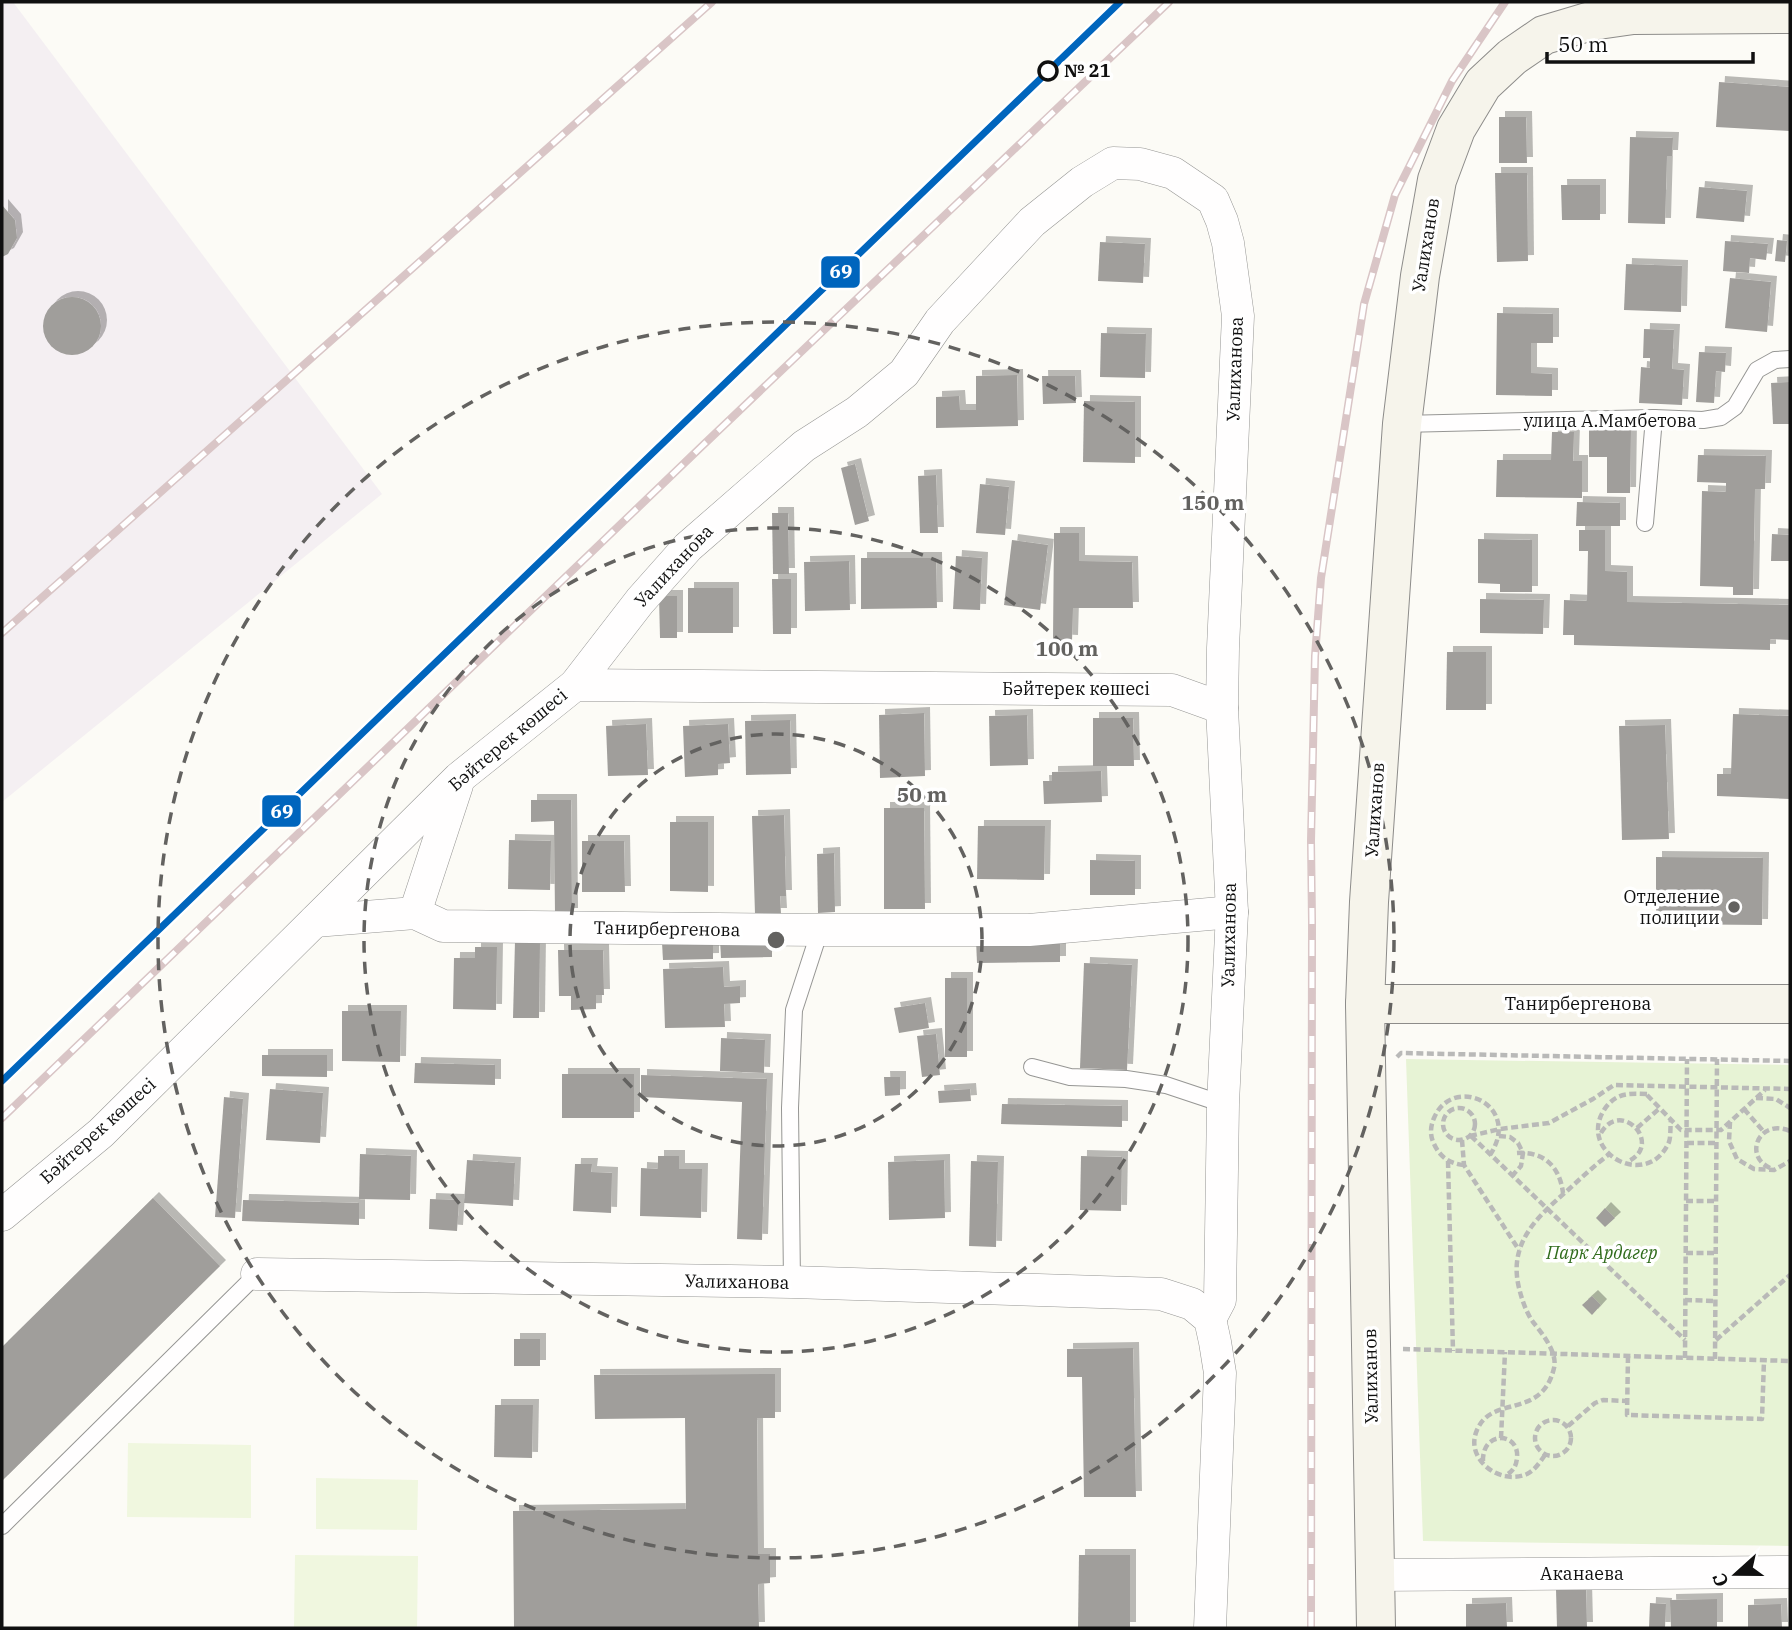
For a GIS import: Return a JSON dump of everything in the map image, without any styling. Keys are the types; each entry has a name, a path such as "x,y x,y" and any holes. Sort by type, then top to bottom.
{"street":[{"name":"Уалиханов","path":"1376,1628 1366,1004 1369,902 1402,424 1420,276 1437,180 1456,129 1483,84 1512,57 1544,35 1632,9 1790,14"},
{"name":"Уалиханова","path":"575,685 640,601 688,547 804,446 857,412 904,373 940,321 1032,222 1082,182 1113,163 1140,164 1173,173 1213,200 1222,221 1238,316 1222,708 1232,912 1223,1104 1220,1300 1210,1319 1220,1373 1210,1628"},
{"name":"Бәйтерек көшесі","path":"2,1215 101,1133 459,778 575,685 1172,690 1222,708"},
{"path":"415,914 459,778"},
{"name":"Танирбергенова","path":"315,921 415,914 443,926 1029,930 1232,912"},
{"name":"Танирбергенова","path":"1366,1004 1790,1004"},
{"name":"Уалиханова","path":"257,1274 792,1283 1161,1294 1192,1304 1210,1319"},
{"name":"Аканаева","path":"1374,1575 1790,1572"}],"lane":[{"name":"улица А.Мамбетова","path":"1402,424 1654,418 1703,420 1721,417 1735,407 1756,370 1775,360 1790,359"},
{"path":"1645,523 1654,418"},
{"path":"792,1283 790,1108 794,1010 820,930"},
{"path":"1032,1067 1070,1077 1126,1079 1166,1085 1223,1104"},
{"path":"2,1526 257,1274"}],"path":[{"path":"1393,1062 1401,1053 1790,1061"},
{"path":"1685,1357 1687,1059"},
{"path":"1715,1359 1717,1059"},
{"path":"1470,1136 1474,1129 1474,1120 1470,1113 1463,1108 1447,1112 1443,1128 1454,1140 1462,1140 1500,1129 1549,1124 1614,1085 1790,1089"},
{"path":"1640,1086 1681,1130 1721,1130 1766,1088"},
{"path":"1647,1094 1628,1093 1610,1101 1599,1118 1599,1138 1608,1155 1623,1164 1642,1165 1660,1157 1670,1140 1671,1120"},
{"path":"1464,1166 1448,1161 1437,1151 1431,1138 1431,1124 1437,1111 1447,1101 1461,1096 1488,1104 1497,1116 1500,1129 1498,1143 1490,1155"},
{"path":"1756,1098 1776,1099 1790,1108"},
{"path":"1637,1128 1660,1108"},
{"path":"1744,1109 1764,1132"},
{"path":"1599,1138 1602,1129 1619,1120 1629,1122 1637,1128 1642,1146 1631,1161 1623,1164"},
{"path":"1730,1121 1729,1141 1737,1159 1754,1169 1774,1170 1790,1161"},
{"path":"1774,1170 1759,1159 1756,1149 1758,1140 1764,1132 1773,1128 1790,1130"},
{"path":"1470,1136 1685,1340"},
{"path":"1499,1136 1510,1137 1518,1143 1521,1166 1512,1176"},
{"path":"1462,1140 1464,1166 1519,1251"},
{"path":"1687,1143 1717,1143"},
{"path":"1520,1153 1547,1160 1556,1170 1563,1194"},
{"path":"1545,1455 1528,1473 1504,1477 1484,1465 1475,1449 1474,1438 1478,1426 1487,1416 1538,1398 1551,1382 1556,1364 1553,1353 1528,1314 1516,1275 1517,1258 1523,1240 1537,1218 1608,1155"},
{"path":"1448,1161 1453,1350"},
{"path":"1686,1201 1716,1201"},
{"path":"1686,1253 1716,1254"},
{"path":"1715,1341 1790,1275"},
{"path":"1685,1300 1715,1301"},
{"path":"1395,1348 1790,1361"},
{"path":"1501,1438 1505,1352"},
{"path":"1628,1356 1627,1415 1762,1419 1764,1360"},
{"path":"1568,1426 1595,1403 1603,1400 1627,1401"},
{"path":"1547,1420 1559,1420 1568,1426 1570,1445 1564,1453 1554,1457 1545,1455 1537,1447 1534,1436 1538,1426 1547,1420"},
{"path":"1484,1465 1484,1449 1494,1439 1508,1440 1517,1452 1515,1467 1504,1477"}],"shaded area":[{"path":"2,2 13,2 382,494 2,802"}],"green space":[{"name":"Парк Ардагер","path":"1406,1059 1790,1065 1790,1546 1423,1541"},
{"path":"128,1443 251,1445 251,1518 127,1517"},
{"path":"316,1478 418,1480 417,1530 316,1529"},
{"path":"295,1555 418,1556 417,1628 294,1628"}],"building":[{"path":"1719,82 1790,87 1790,131 1716,127"},
{"path":"1499,117 1526,117 1527,163 1499,163"},
{"path":"1630,137 1673,138 1672,156 1667,156 1665,224 1628,223"},
{"path":"1495,173 1527,173 1528,261 1497,262"},
{"path":"1561,185 1600,185 1600,220 1562,220"},
{"path":"1699,187 1747,191 1744,222 1696,218"},
{"path":"2,205 15,220 17,238 8,254 2,257"},
{"path":"1777,240 1787,241 1785,262 1775,261"},
{"path":"1725,241 1768,244 1766,260 1750,258 1749,273 1723,271"},
{"path":"1100,242 1145,244 1143,283 1098,281"},
{"path":"1626,264 1682,266 1681,312 1624,310"},
{"path":"1730,278 1771,282 1767,332 1725,328"},
{"path":"66,297 78,297 93,305 101,320 101,332 93,347 78,355 66,355 51,347 43,332 43,320 51,305"},
{"path":"1497,313 1553,314 1553,343 1531,343 1531,373 1552,374 1552,396 1496,395"},
{"path":"1644,329 1674,330 1672,369 1684,370 1682,405 1639,403 1641,367 1650,368 1650,358 1643,358"},
{"path":"1101,333 1146,334 1145,378 1100,377"},
{"path":"1699,352 1726,353 1725,372 1716,371 1714,403 1696,402"},
{"path":"1017,375 1018,426 936,428 936,397 959,396 960,410 976,410 976,376"},
{"path":"1042,376 1075,376 1076,403 1043,404"},
{"path":"1790,382 1790,424 1773,424 1771,383"},
{"path":"1084,401 1135,402 1135,463 1083,462"},
{"path":"1589,428 1631,428 1630,493 1607,493 1607,457 1589,457"},
{"path":"1552,432 1574,432 1573,461 1582,461 1582,498 1496,497 1497,460 1551,460"},
{"path":"1698,455 1766,456 1765,489 1755,489 1753,595 1733,595 1733,587 1700,586 1702,491 1726,492 1726,483 1697,482"},
{"path":"855,464 869,521 855,525 841,468"},
{"path":"936,475 938,533 920,533 918,476"},
{"path":"980,484 1009,487 1005,535 976,533"},
{"path":"1577,502 1620,503 1620,526 1576,526"},
{"path":"772,513 788,513 789,574 773,574"},
{"path":"1579,530 1605,530 1605,571 1627,572 1627,602 1790,605 1790,640 1770,639 1770,650 1574,645 1574,635 1563,635 1564,600 1587,601 1588,551 1579,551"},
{"path":"1054,533 1079,533 1079,561 1132,562 1133,608 1073,608 1072,641 1053,640"},
{"path":"1772,534 1790,535 1790,561 1771,561"},
{"path":"1478,539 1532,540 1532,592 1500,592 1500,584 1478,583"},
{"path":"1012,540 1048,545 1040,610 1004,605"},
{"path":"956,556 982,558 980,610 953,609"},
{"path":"861,558 936,558 937,608 861,609"},
{"path":"849,561 850,610 805,611 804,562"},
{"path":"772,579 791,579 791,634 773,634"},
{"path":"688,588 733,588 733,633 688,633"},
{"path":"659,596 677,596 677,638 660,638"},
{"path":"1480,599 1544,600 1543,634 1480,633"},
{"path":"1447,652 1486,652 1486,710 1446,710"},
{"path":"924,713 925,776 880,778 879,715"},
{"path":"1733,714 1790,716 1790,799 1717,796 1717,774 1731,774"},
{"path":"1027,715 1028,765 990,766 989,716"},
{"path":"1093,718 1133,718 1134,766 1093,766"},
{"path":"790,720 791,774 746,775 745,721"},
{"path":"646,724 648,775 608,776 606,726"},
{"path":"728,724 730,763 718,764 718,775 685,777 683,726"},
{"path":"1665,725 1669,839 1622,840 1619,726"},
{"path":"1101,771 1102,802 1044,804 1043,781 1052,781 1052,772"},
{"path":"531,800 571,800 572,914 555,914 554,821 531,822"},
{"path":"884,808 924,808 925,909 884,909"},
{"path":"784,815 786,896 780,896 781,914 755,914 752,816"},
{"path":"670,822 708,822 708,892 670,891"},
{"path":"978,826 1045,826 1044,880 977,879"},
{"path":"509,840 551,841 550,890 508,889"},
{"path":"582,841 624,841 625,892 582,892"},
{"path":"834,853 835,912 818,913 817,854"},
{"path":"1656,857 1763,858 1762,925 1656,924"},
{"path":"1090,860 1135,861 1135,895 1090,895"},
{"path":"772,939 772,957 721,958 720,940"},
{"path":"976,940 1060,940 1060,962 977,963"},
{"path":"515,941 540,942 539,1018 513,1018"},
{"path":"713,941 713,959 663,960 662,943"},
{"path":"475,947 497,947 496,1010 453,1009 454,958 475,958"},
{"path":"558,950 603,950 604,995 596,995 596,1009 571,1010 571,996 559,996"},
{"path":"1084,963 1132,965 1127,1070 1080,1068"},
{"path":"723,967 724,987 740,986 740,1003 724,1004 725,1027 665,1028 663,969"},
{"path":"945,978 967,978 967,1057 945,1057"},
{"path":"925,1003 929,1028 899,1033 894,1008"},
{"path":"342,1011 401,1011 400,1062 342,1061"},
{"path":"936,1034 940,1075 922,1077 917,1036"},
{"path":"721,1038 765,1040 764,1073 720,1071"},
{"path":"262,1055 327,1055 327,1077 262,1076"},
{"path":"415,1063 495,1065 495,1085 414,1083"},
{"path":"562,1074 634,1074 634,1118 562,1118"},
{"path":"641,1075 767,1079 762,1240 737,1239 742,1102 641,1097"},
{"path":"884,1077 900,1077 900,1095 885,1096"},
{"path":"270,1089 323,1093 320,1143 266,1140"},
{"path":"970,1089 971,1101 939,1103 938,1091"},
{"path":"224,1097 243,1099 235,1218 215,1217"},
{"path":"1002,1104 1122,1106 1122,1127 1001,1124"},
{"path":"360,1154 411,1156 410,1200 359,1199"},
{"path":"658,1156 679,1156 679,1169 702,1169 701,1218 640,1216 641,1168 658,1169"},
{"path":"1081,1156 1122,1157 1121,1211 1080,1210"},
{"path":"467,1160 515,1163 513,1206 464,1203"},
{"path":"944,1160 945,1218 889,1220 888,1162"},
{"path":"971,1161 998,1162 996,1247 969,1246"},
{"path":"575,1164 592,1164 591,1172 612,1173 611,1213 573,1211"},
{"path":"153,1198 220,1266 2,1481 2,1347"},
{"path":"430,1199 459,1200 457,1231 429,1229"},
{"path":"243,1200 359,1203 359,1225 242,1221"},
{"path":"1605,1208 1615,1218 1605,1227 1596,1218"},
{"path":"1592,1296 1601,1305 1592,1315 1582,1305"},
{"path":"514,1339 540,1339 540,1366 514,1366"},
{"path":"1133,1348 1136,1497 1084,1497 1082,1377 1067,1377 1067,1349"},
{"path":"775,1374 775,1418 757,1418 758,1554 770,1554 770,1583 758,1584 759,1628 514,1628 513,1511 686,1509 685,1418 595,1419 594,1375"},
{"path":"495,1405 533,1405 532,1458 494,1457"},
{"path":"1079,1555 1130,1555 1130,1628 1078,1628"},
{"path":"1556,1589 1586,1589 1587,1628 1557,1628"},
{"path":"1717,1599 1717,1628 1671,1628 1670,1600"},
{"path":"1506,1603 1507,1628 1466,1628 1466,1604"},
{"path":"1650,1603 1666,1604 1665,1628 1649,1628"},
{"path":"1781,1604 1782,1628 1748,1628 1748,1605"}],"railway":[{"path":"2,633 712,2"},
{"path":"2,1118 1169,2"},
{"path":"1311,1628 1311,841 1315,656 1321,578 1364,304 1395,195 1452,81 1505,2"}],"transit line":[{"name":"69","path":"2,1081 1120,2"}],"place":[{"name":"№ 21","path":"1048,71"},
{"name":"Отделение полиции","path":"1734,907"}]}
